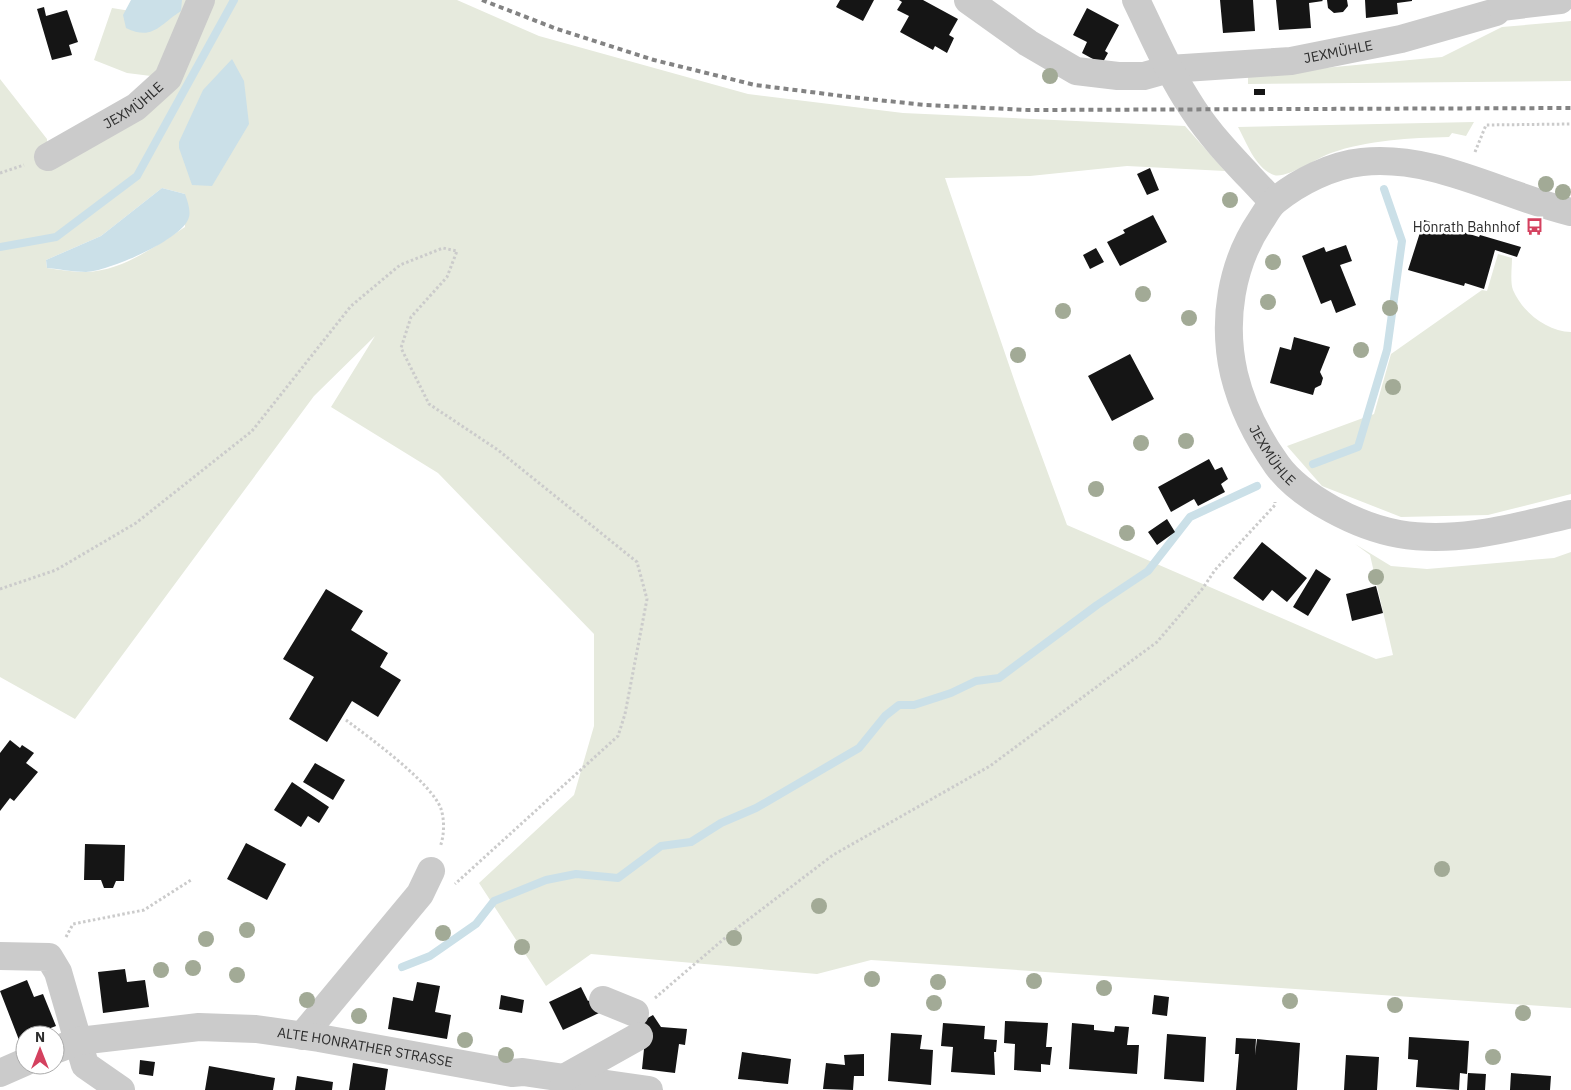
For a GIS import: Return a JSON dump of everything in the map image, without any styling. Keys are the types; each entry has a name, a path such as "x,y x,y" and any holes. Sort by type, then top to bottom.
{"street":[{"name":"JEXMÜHLE","path":"48,157 136,108 168,78 201,0"},
{"name":"JEXMÜHLE","path":"968,0 1028,43 1076,71 1118,76 1144,76 1169,69 1291,61 1401,39 1496,12 1502,3 1560,0"},
{"path":"1136,0 1169,69 1193,110 1231,156 1273,202"},
{"name":"JEXMÜHLE","path":"1571,212 1465,178 1417,165 1362,162 1334,169 1306,181 1273,202 1244,250 1236,272 1231,303 1233,371 1253,426 1278,466 1300,487 1347,517 1396,534 1449,536 1516,527 1571,514"},
{"path":"302,1036 420,894 431,871"},
{"path":"0,956 48,957 58,972 67,1046 85,1065 122,1090"},
{"path":"564,1078 637,1024 603,1000"},
{"name":"ALTE HONRATHER STRASSE","path":"67,1046 199,1027 256,1030 302,1036 512,1073 523,1072 649,1090"},
{"path":"0,1072 15,1066"}],"path":[{"path":"1465,178 1486,125 1571,124"},
{"path":"0,588 56,570 136,523 252,431 358,300 400,266 443,248 458,251 447,277 411,317 402,348 429,404 498,450 637,562 647,599 625,714 618,736 453,886"},
{"path":"637,1024 732,932 833,855 990,766 1156,642 1203,588 1215,570 1275,505 1278,466"},
{"path":"346,720 394,756 430,793 441,808 443,824 441,845 431,871"},
{"path":"48,957 64,942 74,924 144,910 191,880"}],"shaded area":[{"path":"146,0 457,0 539,36 748,94 903,113 1185,126 1225,171 1127,166 1030,176 945,178 1020,397 1067,525 1376,659 1393,655 1370,555 1355,544 1391,566 1427,569 1554,558 1571,552 1571,1008 871,960 817,974 591,954 546,986 479,883 574,795 594,726 594,634 438,473 331,407 375,336 314,396 75,719 0,677 0,79 47,139 48,156 167,78 127,73 94,60 112,8 149,14","holes":["162,188 185,194 185,227 138,256 99,271 81,272 47,268 46,260 101,236"]},
{"path":"1571,21 1571,81 1248,84 1248,75 1442,57 1502,27"},
{"path":"1474,122 1466,136 1452,133 1449,137 1374,142 1331,153 1294,171 1279,175 1267,172 1262,167 1248,147 1238,127"},
{"path":"1498,254 1512,258 1512,287 1517,298 1529,313 1553,328 1571,332 1571,494 1488,515 1401,517 1322,486 1287,446 1374,414 1391,354 1482,290 1487,291"}],"water":[{"path":"131,0 182,0 181,11 155,30 143,33 135,32 126,28 123,15"},
{"path":"232,59 244,81 249,124 212,186 192,185 179,148 179,142 203,90"},
{"path":"162,188 185,194 190,211 184,226 174,235 127,260 97,270 81,272 47,268 46,260 101,236"}],"building":[{"path":"840,0 874,0 863,21 836,7"},
{"path":"899,0 923,0 958,19 949,35 954,38 947,53 935,46 933,50 900,32 909,16 897,10 902,2"},
{"path":"1220,0 1253,0 1255,31 1223,33"},
{"path":"1276,0 1323,1 1309,3 1311,28 1279,30"},
{"path":"1327,0 1347,0 1348,6 1343,12 1334,13 1328,8"},
{"path":"1365,0 1412,1 1397,3 1398,14 1366,18"},
{"path":"44,7 46,16 67,10 78,42 69,45 72,55 52,60 37,9"},
{"path":"1087,8 1119,25 1105,51 1108,53 1102,64 1082,53 1087,42 1073,35"},
{"path":"1254,89 1265,89 1265,95 1254,95"},
{"path":"1150,168 1159,190 1147,195 1137,174"},
{"path":"1153,215 1167,242 1120,266 1107,242 1125,233 1123,230"},
{"path":"1424,220 1479,237 1480,235 1521,247 1517,257 1495,250 1484,289 1465,283 1464,286 1408,270"},
{"path":"1346,245 1352,261 1340,265 1356,305 1336,313 1331,300 1321,304 1302,256 1324,247 1326,252"},
{"path":"1096,248 1104,262 1090,269 1083,255"},
{"path":"1294,337 1330,347 1320,372 1323,378 1321,385 1315,388 1313,395 1270,383 1280,347 1291,350"},
{"path":"1130,354 1154,399 1112,421 1088,376"},
{"path":"1209,459 1215,470 1222,467 1228,479 1221,484 1225,492 1198,506 1194,499 1171,512 1158,487"},
{"path":"1167,519 1175,532 1157,545 1148,532"},
{"path":"1262,542 1307,578 1287,602 1272,590 1263,601 1233,578"},
{"path":"1316,569 1331,579 1308,616 1293,607"},
{"path":"1376,586 1383,613 1352,621 1346,594"},
{"path":"326,589 363,611 351,630 388,653 380,667 401,680 378,717 352,701 327,742 289,719 314,677 283,659"},
{"path":"10,740 20,748 22,745 34,753 26,763 38,772 14,801 10,798 0,811 0,753"},
{"path":"315,763 345,780 333,800 303,782"},
{"path":"292,782 329,807 319,823 308,816 301,827 274,810"},
{"path":"246,843 286,864 267,900 227,879"},
{"path":"85,844 125,845 124,881 116,881 113,888 104,888 101,880 84,880"},
{"path":"125,969 127,982 145,980 149,1007 103,1013 98,972"},
{"path":"27,980 34,997 43,994 56,1025 15,1025 15,1030 0,991"},
{"path":"417,982 440,986 435,1012 451,1015 447,1039 388,1029 393,997 413,1001"},
{"path":"581,987 588,1001 592,999 599,1013 563,1030 549,1002"},
{"path":"501,995 524,1000 522,1013 499,1009"},
{"path":"1154,995 1169,997 1167,1016 1152,1014"},
{"path":"653,1015 661,1027 687,1029 685,1045 679,1044 675,1073 642,1069 645,1039 635,1025"},
{"path":"1005,1021 1048,1023 1046,1047 1052,1047 1050,1065 1041,1064 1041,1072 1014,1070 1015,1044 1004,1043"},
{"path":"943,1023 985,1026 984,1039 997,1040 996,1052 994,1052 995,1075 951,1072 953,1047 941,1046"},
{"path":"1072,1023 1094,1025 1094,1030 1114,1032 1115,1026 1129,1027 1127,1045 1139,1045 1137,1074 1069,1069"},
{"path":"891,1033 922,1035 920,1049 933,1050 931,1085 888,1081"},
{"path":"1167,1034 1206,1037 1204,1082 1164,1079"},
{"path":"1409,1037 1469,1041 1467,1074 1460,1073 1459,1090 1416,1087 1418,1060 1408,1059"},
{"path":"1236,1038 1256,1039 1255,1055 1257,1039 1300,1043 1297,1090 1236,1090 1239,1054 1235,1054"},
{"path":"742,1052 791,1059 788,1084 738,1079"},
{"path":"864,1054 864,1076 854,1076 853,1090 823,1089 826,1063 845,1065 844,1055"},
{"path":"1346,1055 1379,1057 1377,1090 1344,1090"},
{"path":"140,1060 155,1062 153,1076 139,1074"},
{"path":"353,1063 388,1069 385,1090 349,1090"},
{"path":"209,1066 275,1078 273,1090 205,1090"},
{"path":"1468,1073 1486,1074 1485,1090 1467,1090"},
{"path":"1511,1073 1551,1076 1550,1090 1510,1090"},
{"path":"297,1076 333,1082 332,1090 295,1090"}],"waterway":[{"path":"0,247 56,237 137,176 234,0"},
{"path":"1313,464 1358,447 1387,350 1402,241 1384,189"},
{"path":"402,967 430,956 476,924 494,901 546,880 576,874 618,878 661,846 691,842 721,823 756,808 859,748 885,716 899,705 914,705 951,693 976,681 999,678 1097,605 1148,571 1190,517 1257,486"}],"railway":[{"path":"482,0 557,29 654,60 755,85 925,105 1028,110 1571,108"}],"place":[{"name":"Honrath Bahnhof","path":"1534,227"}]}
